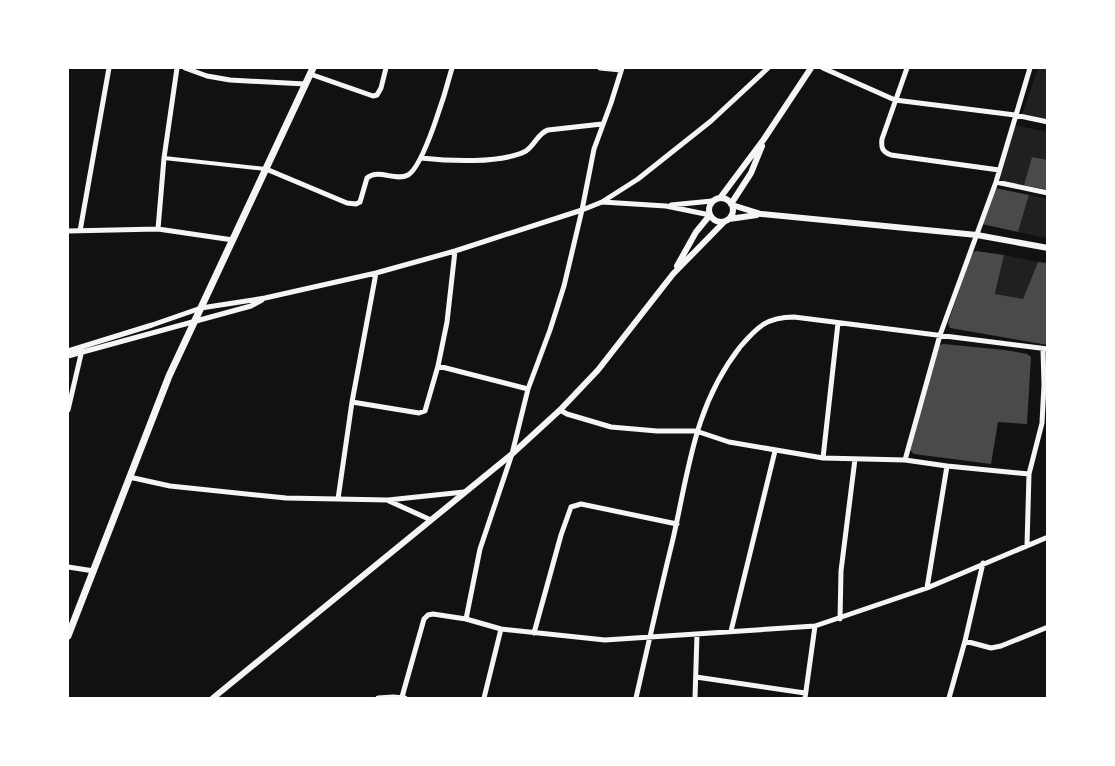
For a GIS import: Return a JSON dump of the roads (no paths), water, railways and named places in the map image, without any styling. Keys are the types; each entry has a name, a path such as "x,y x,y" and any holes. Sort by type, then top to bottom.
{"main road":[{"path":"68,636 169,376 311,71"}],"street":[{"path":"80,231 109,68"},
{"path":"158,229 164,158 177,68"},
{"path":"185,68 207,76 230,80 305,84"},
{"path":"311,71 373,96 377,95 381,88 386,68"},
{"path":"164,158 266,169 347,203 356,204 360,202 367,178 370,175 401,178 408,176 413,171 443,101 452,68"},
{"path":"466,619 480,549 512,454 528,389 564,286 594,149 622,69 600,68"},
{"path":"68,356 82,349 201,308 265,298 376,273 455,251 602,202 638,179 712,121 768,68"},
{"path":"666,206 712,202 720,198 764,140 811,68"},
{"path":"822,68 895,100 1014,115 1048,122"},
{"path":"907,68 881,145 882,149 887,154 999,170"},
{"path":"904,460 940,335 996,182 1014,115 1030,68"},
{"path":"420,158 447,161 485,159 511,155 530,148 544,131 602,124"},
{"path":"213,698 512,454 560,410 598,370 673,274 726,220 732,212 731,204 752,174 764,140"},
{"path":"996,182 1048,192"},
{"path":"720,198 726,199 731,204 761,214 977,235 1048,248"},
{"path":"602,202 666,206 710,215 716,221 761,214"},
{"path":"673,274 696,232 710,215 709,208 712,202"},
{"path":"68,231 158,229 233,240"},
{"path":"352,402 423,413 427,408 438,366 451,299 455,251"},
{"path":"338,499 352,402 376,273"},
{"path":"68,351 193,323 251,306 265,298"},
{"path":"636,698 677,524 696,432 722,373 751,334 762,324 772,319 782,317 838,323 1045,349 1045,423 1029,474 1027,546"},
{"path":"823,458 838,323"},
{"path":"68,410 82,349"},
{"path":"438,366 528,389"},
{"path":"560,410 567,414 610,427 696,432 729,442 823,458 904,460 1029,474"},
{"path":"731,631 775,451"},
{"path":"840,619 842,571 855,459"},
{"path":"927,588 947,466"},
{"path":"129,477 170,486 286,498 388,500 466,492"},
{"path":"388,500 431,520"},
{"path":"534,633 560,535 572,507 581,504 677,524"},
{"path":"378,698 392,696 403,698 424,619 433,614 466,619 501,629 605,640 815,626 927,588 1048,537"},
{"path":"949,698 983,564"},
{"path":"68,567 94,571"},
{"path":"696,677 805,696 815,626"},
{"path":"965,641 990,648 1001,646 1048,627"},
{"path":"484,698 501,629"},
{"path":"695,698 697,634"}]}
